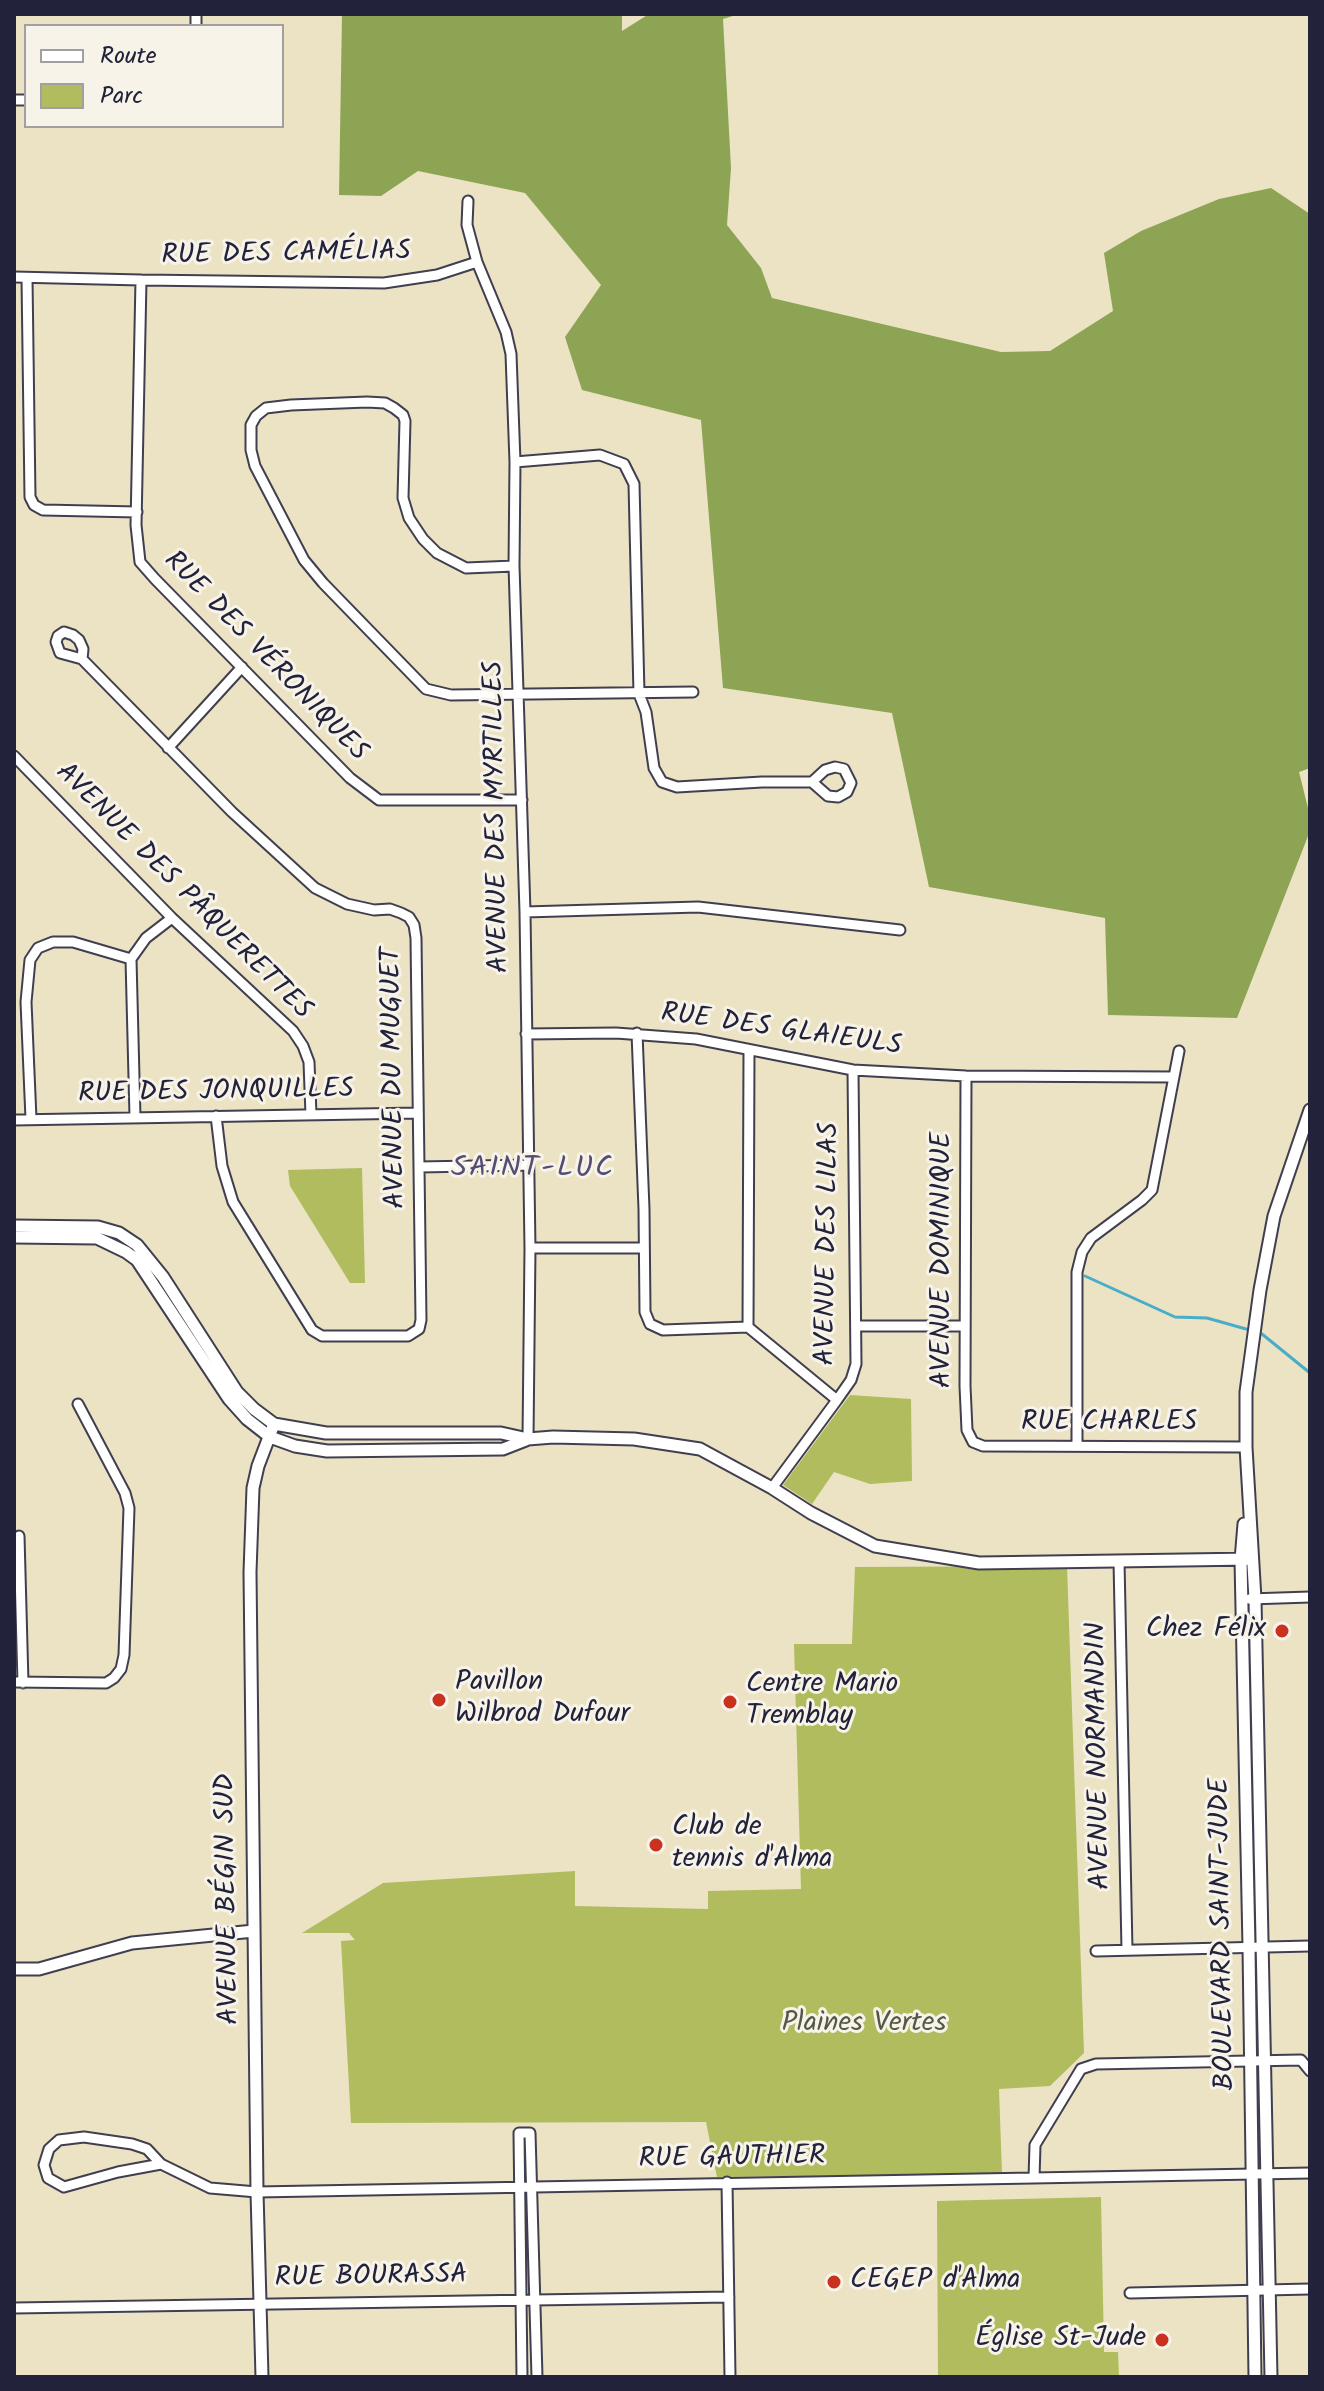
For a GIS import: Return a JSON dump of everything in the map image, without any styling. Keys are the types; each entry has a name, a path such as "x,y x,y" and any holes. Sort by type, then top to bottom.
{"street":[{"name":"AVENUE DES MYRTILLES","path":"468,201 467,225 477,262 506,332 511,354 525,912 530,1248 528,1439"},
{"name":"RUE DES CAMÉLIAS","path":"141,280 384,283 437,275 477,262"},
{"path":"14,277 141,280"},
{"path":"27,278 30,497 34,505 43,510 137,512"},
{"name":"RUE DES VÉRONIQUES","path":"141,280 137,512 140,562 350,778 379,800 522,800"},
{"path":"514,566 466,568 437,553 423,539 409,518 403,498 405,421 394,408 385,403 367,402 291,405 266,408 256,416 251,425 251,450 255,466 304,560 426,689 451,695 693,692"},
{"path":"515,462 600,455 624,464 634,484 639,694 646,712 654,768 662,782 677,787 812,782"},
{"name":"AVENUE DU MUGUET","path":"82,659 168,748 315,888 347,904 401,913 409,917 414,925 419,1329 408,1336 322,1336 312,1330 233,1202 222,1166 216,1116"},
{"path":"168,748 242,667"},
{"name":"AVENUE DES PÂQUERETTES","path":"14,756 172,918 293,1031 309,1062 311,1115"},
{"path":"525,912 698,907 900,930"},
{"path":"135,1117 131,959 146,938 172,918"},
{"path":"31,1119 26,1002 30,960 38,948 53,942 73,942 131,959"},
{"path":"637,1033 645,1312 650,1324 663,1330 748,1327 837,1400"},
{"name":"RUE DES GLAIEULS","path":"526,1034 637,1033 696,1039 853,1070 966,1076 1174,1077"},
{"path":"748,1327 749,1050"},
{"path":"1077,1446 1077,1272 1082,1252 1091,1238 1152,1190 1179,1051"},
{"name":"AVENUE DES LILAS","path":"772,1488 851,1380 856,1364 853,1070"},
{"name":"AVENUE DOMINIQUE","path":"966,1076 965,1326 967,1430 973,1442"},
{"name":"BOULEVARD SAINT-JUDE","path":"1255,2377 1253,2174 1257,2060 1246,1560 1246,1392 1274,1216 1310,1110"},
{"name":"RUE DES JONQUILLES","path":"14,1120 418,1113"},
{"path":"419,1167 528,1165"},
{"path":"14,1226 98,1227 119,1233 137,1245 163,1277 237,1392 274,1424 326,1433 501,1433 528,1439 634,1439 700,1449 875,1546 979,1563 1246,1560"},
{"path":"14,1237 97,1238 126,1252 142,1268 229,1399 247,1419 270,1437 295,1446 327,1451 503,1449 528,1439"},
{"path":"530,1248 644,1248"},
{"path":"857,1326 965,1326"},
{"path":"19,1536 18,1682 106,1683 114,1678 121,1669 124,1655 129,1508 125,1493 78,1404"},
{"name":"AVENUE BÉGIN SUD","path":"262,2377 250,1572 253,1488 274,1424"},
{"name":"RUE CHARLES","path":"973,1442 983,1446 1246,1447"},
{"name":"AVENUE NORMANDIN","path":"1119,1561 1127,1950"},
{"path":"1248,1599 1310,1597"},
{"path":"14,1969 39,1969 132,1943 254,1931"},
{"path":"1096,1951 1310,1946"},
{"name":"BOULEVARD SAINT-JUDE","path":"1257,2060 1266,2174 1271,2377"},
{"path":"1034,2178 1035,2145 1081,2069 1096,2064 1301,2060 1310,2071"},
{"path":"522,2377 519,2133 530,2133 537,2377"},
{"name":"RUE GAUTHIER","path":"161,2164 64,2187 48,2178 44,2165 49,2149 59,2140 84,2137 147,2149 161,2164 210,2188 257,2192 1310,2173"},
{"path":"727,2182 730,2377"},
{"path":"1130,2293 1310,2289"},
{"name":"RUE BOURASSA","path":"14,2308 729,2297"}],"green space":[{"path":"342,14 622,14 622,31 649,14 739,14 723,19 731,168 727,225 761,268 772,298 1001,352 1050,351 1113,311 1104,253 1141,231 1219,199 1271,188 1310,214 1310,768 1299,772 1310,816 1310,831 1237,1018 1108,1015 1105,918 929,887 892,713 723,688 701,420 582,390 565,337 601,285 525,193 418,171 381,196 339,195"},
{"path":"362,1168 365,1283 350,1283 290,1186 288,1170"},
{"path":"850,1395 911,1399 912,1481 870,1484 834,1472 812,1504 783,1485"},
{"name":"Plaines Vertes","path":"1067,1566 1084,2053 1050,2086 999,2089 1002,2174 717,2177 706,2122 351,2123 341,1941 355,1940 349,1933 302,1933 383,1883 575,1871 575,1906 708,1909 708,1891 801,1889 794,1644 852,1644 855,1567"},
{"path":"1101,2197 1104,2352 1118,2352 1119,2377 938,2377 937,2201"}],"waterway":[{"path":"1085,1276 1175,1317 1207,1318 1246,1329"},
{"path":"1262,1334 1310,1373"}],"place":[{"name":"Chez Félix","path":"1282,1631"},
{"name":"Pavillon Wilbrod Dufour","path":"439,1700"},
{"name":"Centre Mario Tremblay","path":"730,1702"},
{"name":"Club de tennis d'Alma","path":"656,1845"},
{"name":"CEGEP d'Alma","path":"834,2282"},
{"name":"Église St-Jude","path":"1162,2340"}],"district":[{"name":"SAINT-LUC","path":"533,1171"}]}
